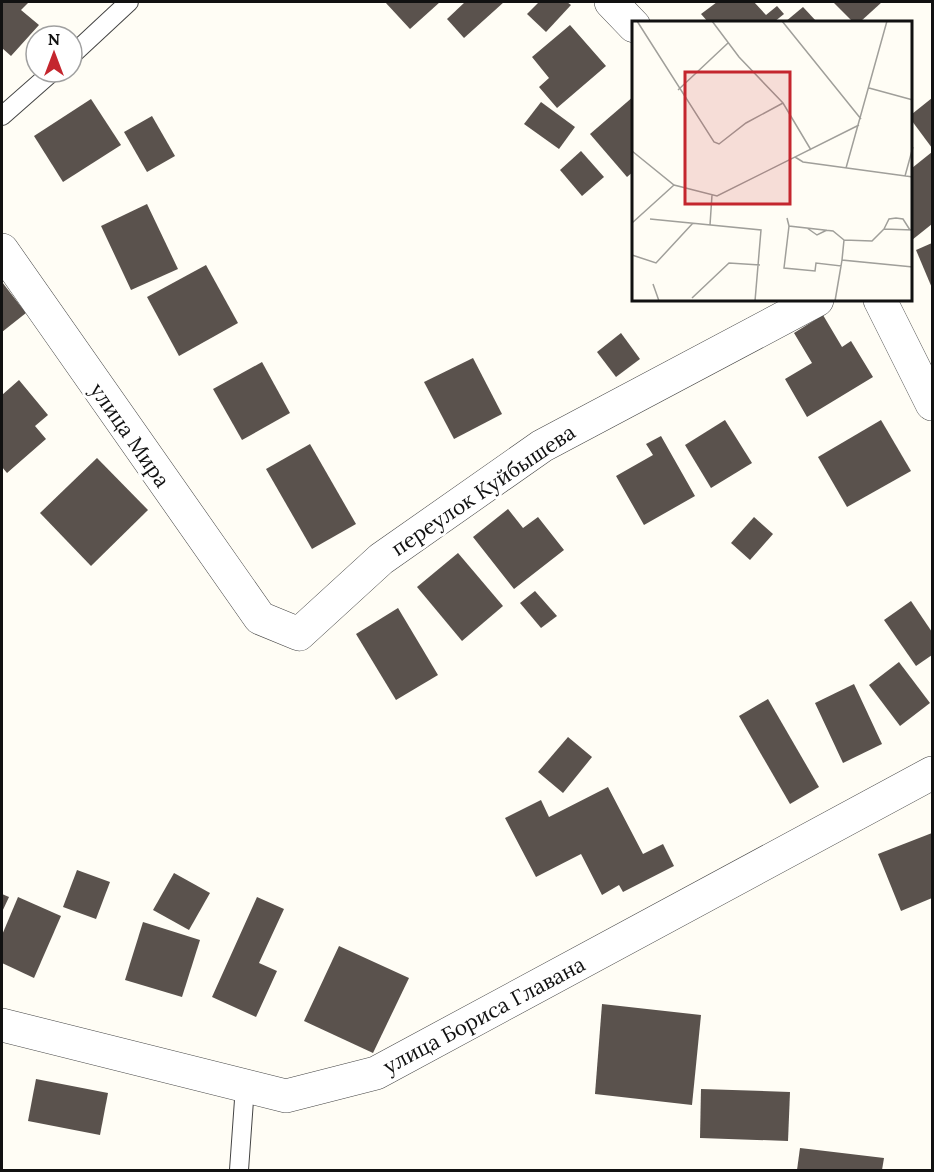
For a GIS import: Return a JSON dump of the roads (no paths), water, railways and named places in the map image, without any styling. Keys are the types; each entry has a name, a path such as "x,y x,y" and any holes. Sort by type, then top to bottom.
{"street":[{"path":"611,2 632,24"},
{"name":"улица Мира","path":"2,250 260,618"},
{"name":"переулок Куйбышева","path":"260,618 299,634 381,559 542,446 813,302"},
{"path":"881,302 933,404"},
{"name":"улица Бориса Главана","path":"2,1024 286,1096 376,1073 933,773"}],"lane":[{"path":"84,44 129,2"},
{"path":"2,116 38,84"},
{"path":"239,1170 245,1086"}]}
